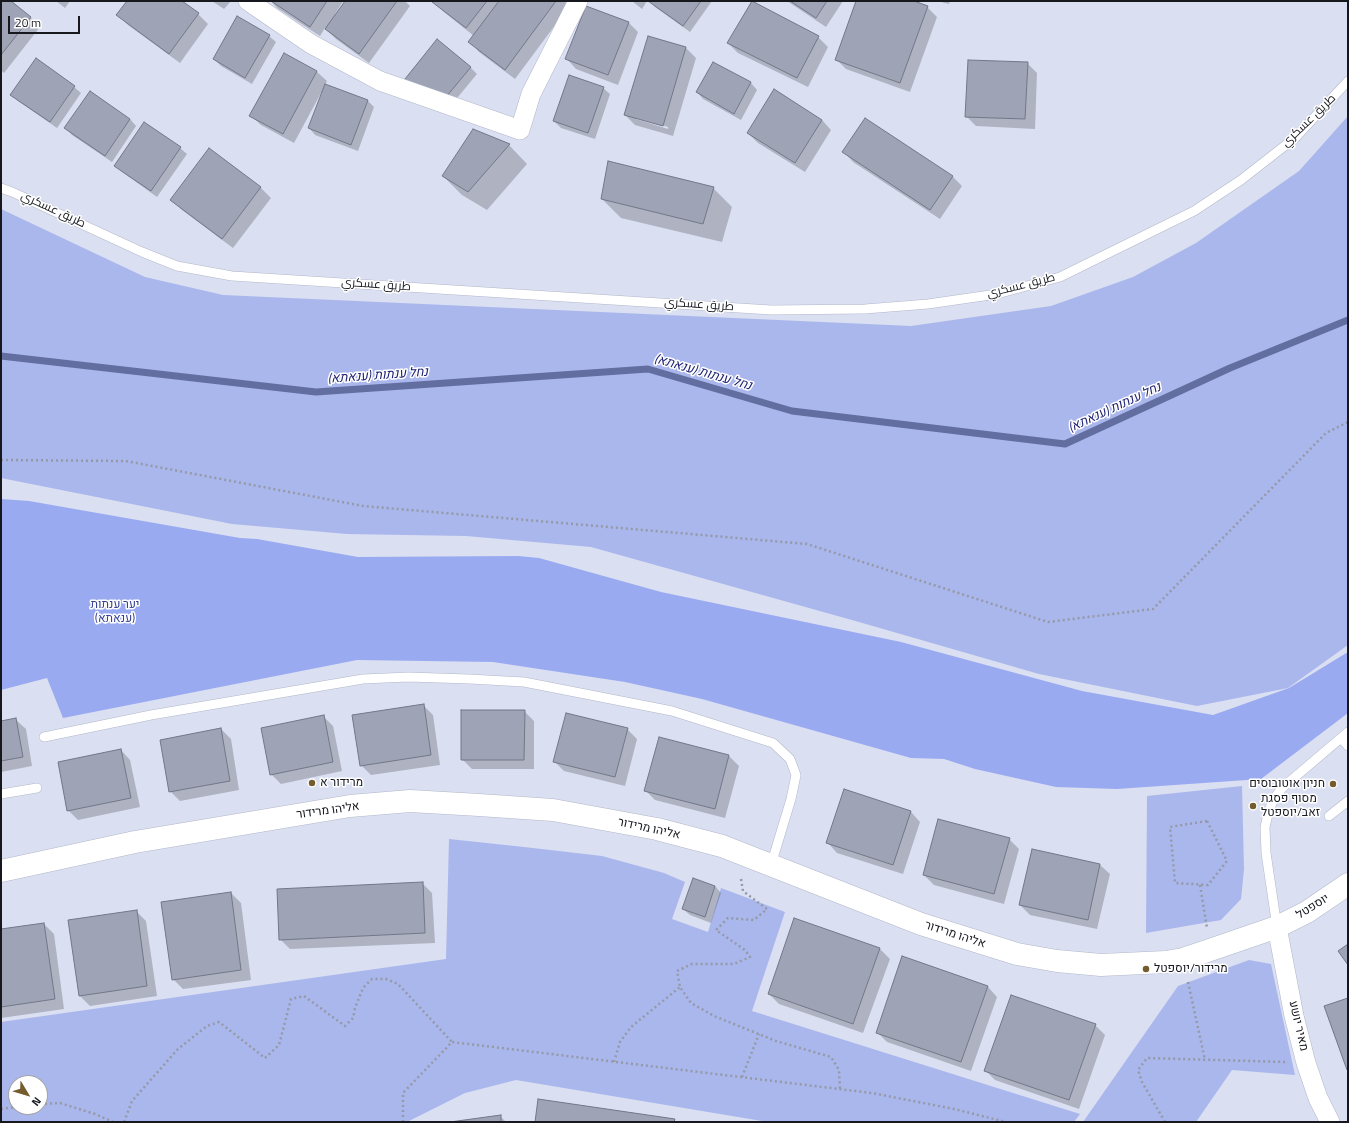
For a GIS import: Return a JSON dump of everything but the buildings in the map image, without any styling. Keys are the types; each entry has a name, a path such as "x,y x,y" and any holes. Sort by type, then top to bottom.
{"street":[{"path":"248,1 312,44 380,81 520,130 532,94 578,1"},
{"name":"אליהו מרידור","path":"1,871 136,842 350,806 410,802 480,805 553,810 657,829 722,846 921,924 1017,954 1058,961 1101,964 1166,962 1183,959 1277,927"},
{"name":"יוספטל","path":"1277,927 1307,912 1348,884"},
{"name":"מאיר יושע","path":"1277,927 1294,1016 1306,1063 1318,1098 1330,1122"}],"lane":[{"name":"طريق عسكري","path":"1,188 142,252 177,266 232,276 771,310 865,309 928,304 997,294 1060,277 1194,211 1241,180 1296,137 1348,81"},
{"path":"44,737 151,715 363,679 408,677 524,682 672,711 773,743 790,759 796,775 791,799 770,865"},
{"path":"1277,927 1266,853 1265,828 1269,810 1274,799 1282,788 1344,735 1348,746"},
{"path":"1,794 37,788"},
{"path":"1329,816 1348,801"}],"path":[{"path":"1,460 126,461 363,506 808,544 1048,622 1153,608 1326,434 1348,422"},
{"path":"1207,821 1227,861 1208,885 1200,885 1175,883 1170,827 1207,821"},
{"path":"738,852 742,890 767,909 754,920 728,918 716,930 745,950 750,956 734,964 692,964 677,971 680,988 692,1003 714,1016 776,1041 831,1056 839,1070 840,1089"},
{"path":"1200,885 1210,950"},
{"path":"1183,959 1205,1060"},
{"path":"124,1122 132,1101 178,1049 207,1026 219,1022 265,1058 279,1046 290,999 304,996 345,1026 353,1018 355,1008 363,988 372,980 386,979 398,984 452,1042 872,1093 954,1108 1006,1122"},
{"path":"614,1062 620,1042 631,1027 680,988"},
{"path":"742,1077 759,1034"},
{"path":"403,1122 403,1093 452,1042"},
{"path":"1165,1122 1142,1082 1138,1070 1147,1058 1306,1063"},
{"path":"48,1103 60,1102 113,1122"}],"shaded area":[{"path":"1348,116 1348,645 1288,688 1197,706 1039,674 591,547 466,536 347,534 232,524 1,478 1,209 145,277 223,295 911,326 1051,306 1133,277 1196,243 1299,171"},
{"path":"1242,786 1244,869 1241,899 1221,920 1146,933 1147,796"},
{"path":"449,839 602,856 664,873 685,882 672,919 708,932 721,888 785,912 752,1011 1080,1114 1074,1122 768,1122 516,1080 465,1093 407,1122 1,1122 1,1022 446,959"},
{"path":"1249,960 1271,964 1295,1075 1232,1070 1196,1122 1083,1122 1178,986"}],"green space":[{"name":"יער ענתות (ענאתא)","path":"1,499 29,501 358,557 518,556 539,558 661,592 901,642 1082,691 1213,715 1289,688 1348,652 1348,713 1261,779 1117,789 1056,787 975,769 944,759 911,758 702,699 625,682 493,662 357,660 63,718 47,678 1,690"}],"waterway":[{"name":"נחל ענתות (ענאתא)","path":"1,356 316,392 648,369 792,411 1065,444 1230,368 1348,320"}],"place":[{"name":"מרידור א","path":"312,783"},
{"name":"חניון אוטובוסים","path":"1333,784"},
{"name":"מסוף פסגת זאב/יוספטל","path":"1253,806"},
{"name":"מרידור/יוספטל","path":"1146,969"}]}
